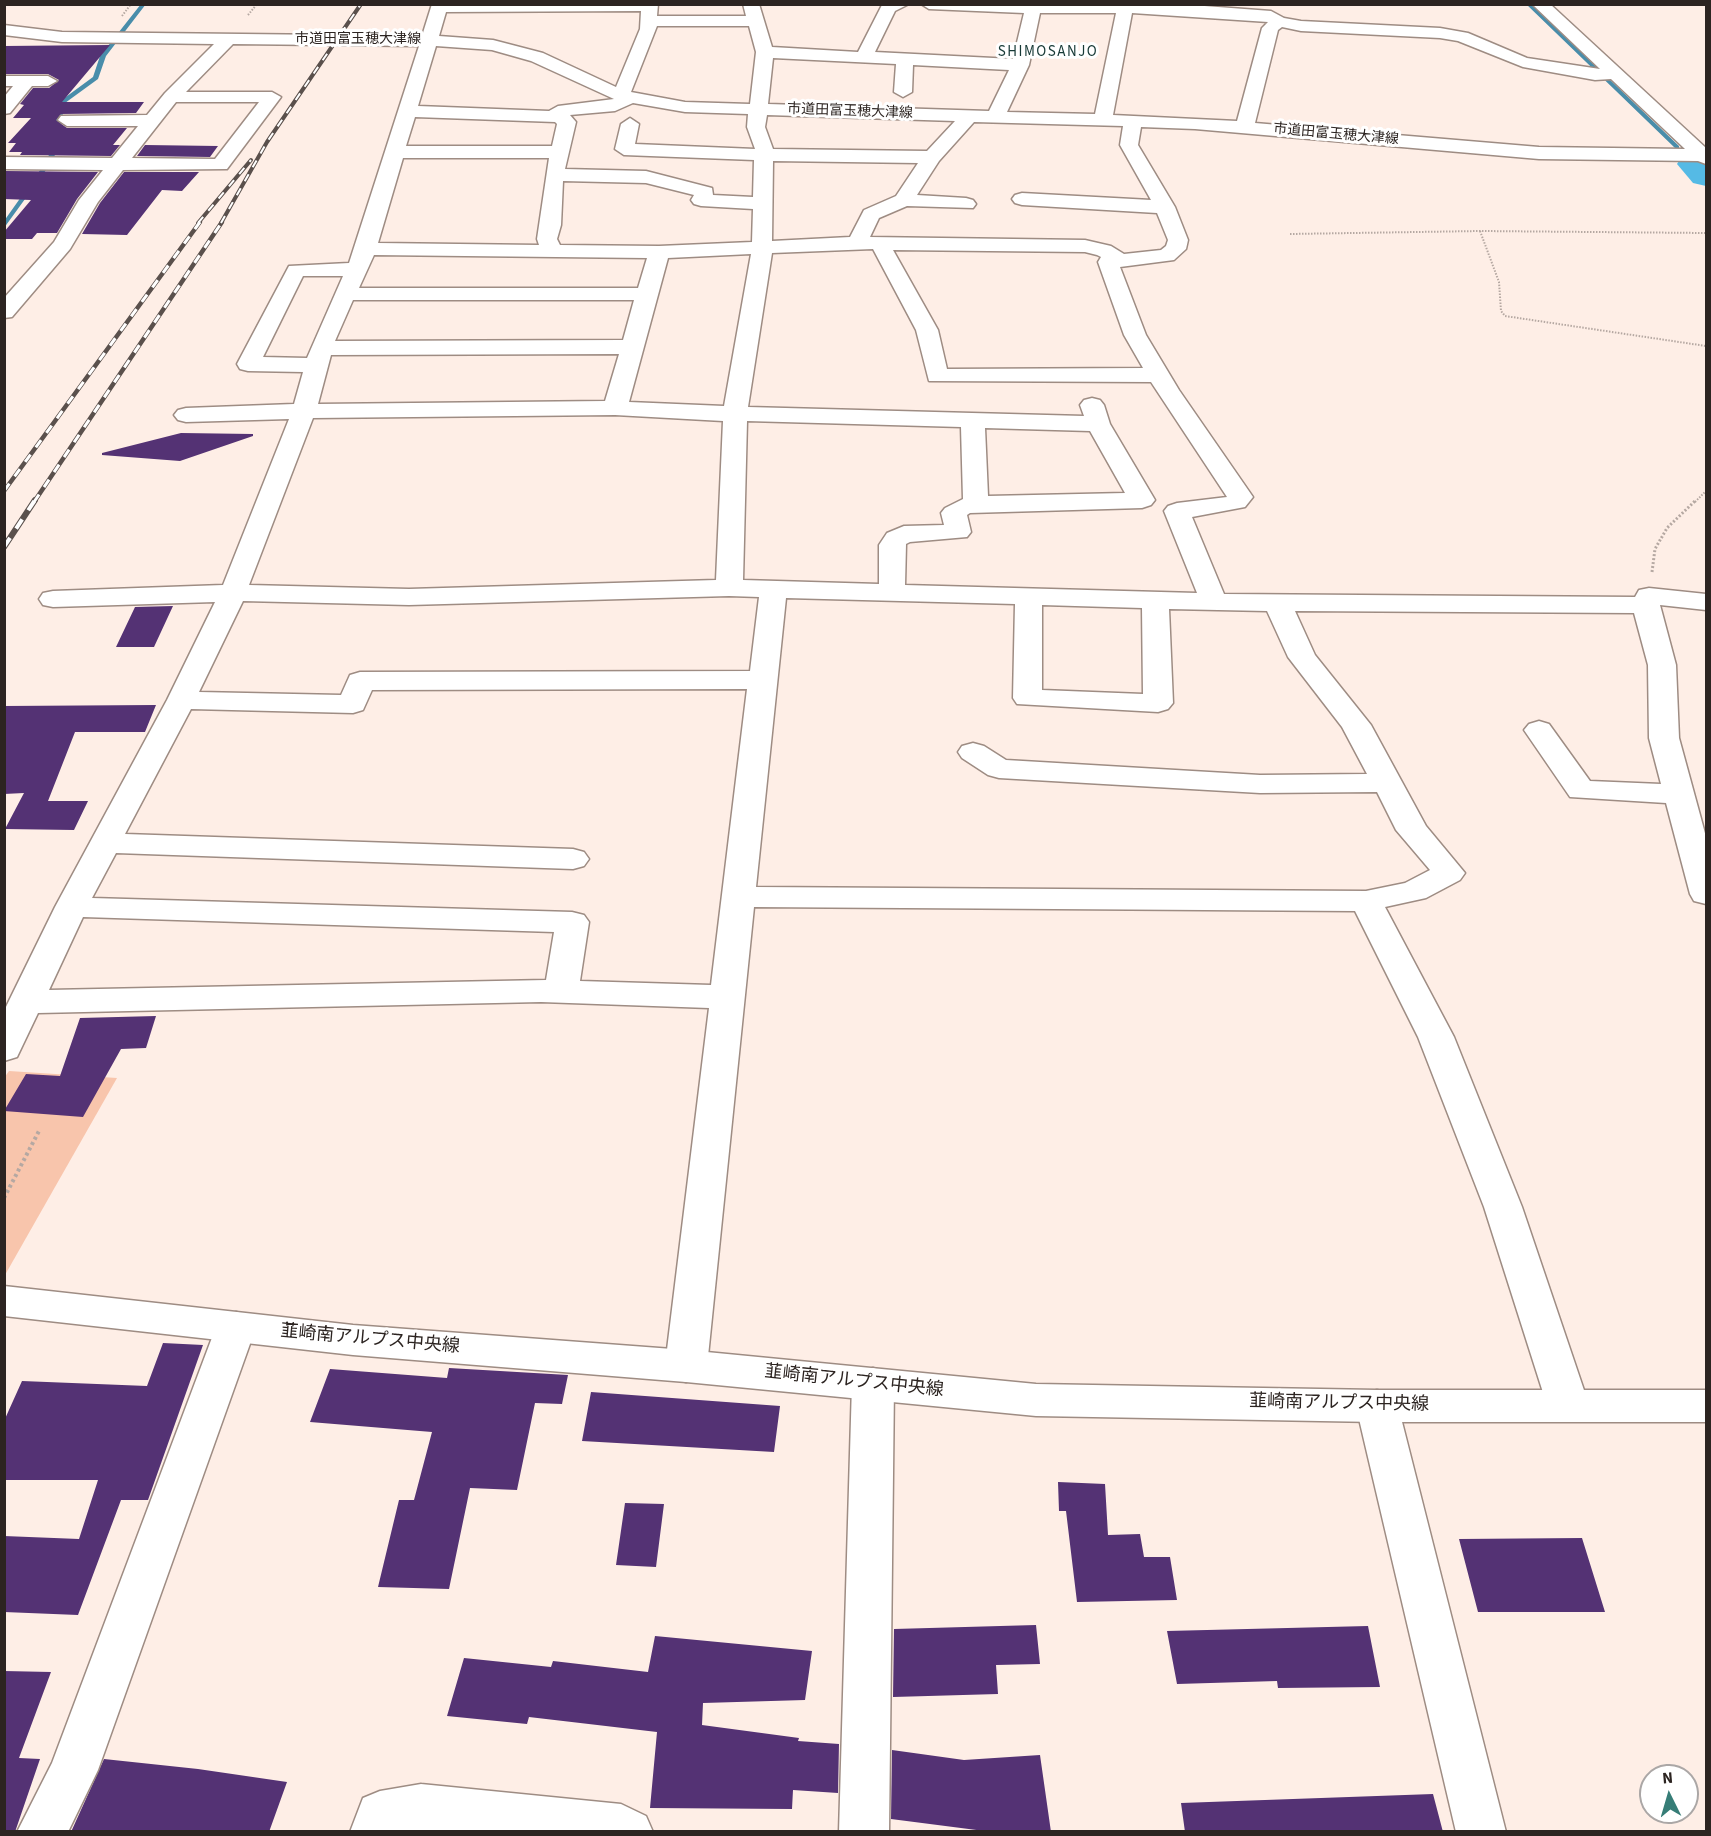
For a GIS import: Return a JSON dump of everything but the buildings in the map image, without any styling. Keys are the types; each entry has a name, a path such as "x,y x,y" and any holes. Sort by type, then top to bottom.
{"street":[{"path":"864,57 888,8 901,4"},
{"path":"929,4 1033,9 1054,6 1126,6 1275,14 1440,33 1462,38 1523,62 1607,74"},
{"path":"1540,4 1607,74 1705,156"},
{"path":"4,1049 71,907 181,700 233,593 304,411 319,357 362,259 439,6 753,13 765,52 756,110 756,127 764,148 762,249 735,414 729,588"},
{"path":"1103,119 1126,6"},
{"path":"996,116 1020,65 1033,9"},
{"path":"552,249 547,239 551,225 554,175 567,122 557,115 558,111 567,108 615,106 622,96 649,10"},
{"path":"1245,126 1275,14"},
{"name":"市道田富玉穂大津線","path":"4,30 62,37 465,41 517,50 622,96 685,106 1133,120 1245,126 1539,153 1705,156"},
{"path":"4,38 62,37"},
{"path":"4,312 63,245 89,200 151,121 171,97 228,39"},
{"path":"765,52 1020,65"},
{"path":"903,92 904,59"},
{"path":"4,81 48,81"},
{"path":"4,109 27,81"},
{"path":"4,163 220,165 272,97 171,97"},
{"path":"407,111 561,117"},
{"path":"904,200 932,157 969,120 970,116"},
{"path":"67,120 151,121"},
{"path":"1133,120 1130,145 1165,207 1178,240 1176,249 1167,256 1108,262 1135,335 1158,375 1240,496 1236,502 1222,506 1177,511 1214,602"},
{"path":"630,124 624,149 764,156 932,157"},
{"path":"395,152 559,152"},
{"path":"554,175 646,177 705,192 701,200 763,204"},
{"path":"1022,199 1165,207"},
{"path":"857,243 871,214 904,200 966,204"},
{"path":"634,347 319,357 248,363 296,270 362,259 552,249 659,252 857,243 1085,246 1104,250 1121,261"},
{"path":"880,244 927,330 937,376 934,420"},
{"path":"615,408 659,252"},
{"path":"348,294 648,294"},
{"path":"937,376 1158,375"},
{"path":"1007,376 1010,409 1018,422"},
{"path":"186,416 304,411 615,408 735,414 1018,422 1095,415 1142,500 976,504 962,507 954,513 957,532 904,534 896,539 892,545 892,592"},
{"path":"972,421 976,504"},
{"path":"53,599 233,593 409,597 729,588 1214,602 1648,600 1707,602"},
{"path":"686,1366 773,589"},
{"path":"1029,596 1026,698 1158,703 1155,600"},
{"path":"1648,600 1662,665 1664,738 1707,894"},
{"path":"738,897 1366,901 1414,891 1449,873 1412,830 1356,725 1302,657 1277,602"},
{"path":"181,700 353,704 360,681 762,680"},
{"path":"1539,730 1581,790 1679,794"},
{"path":"973,752 999,769 1260,784 1387,783"},
{"path":"104,843 573,859"},
{"path":"1366,901 1440,1048 1503,1207 1568,1405"},
{"path":"71,907 572,922 561,992"},
{"path":"28,1002 561,992 726,997"},
{"name":"韮崎南アルプス中央線","path":"4,1301 352,1340 686,1366 1036,1400 1377,1406 1707,1406"},
{"path":"42,1832 74,1770 236,1327"},
{"path":"864,1832 873,1384"},
{"path":"1377,1406 1480,1832"},
{"path":"375,1832 380,1814 421,1807 621,1827 628,1832"}],"path":[{"path":"1480,231 1499,282 1501,311 1505,316 1707,346"},
{"path":"1290,234 1480,231 1707,233"},
{"path":"1648,600 1655,549 1668,528 1707,491"},
{"path":"4,1198 39,1131"}],"shaded area":[{"path":"9,1071 117,1078 5,1275 4,1078"}],"waterway":[{"path":"4,226 51,159 62,102 96,78 103,56 144,4"},
{"path":"1528,4 1677,147"},
{"path":"1695,164 1706,175"}],"railway":[{"path":"221,223 267,142 361,4"},
{"path":"198,223 251,160"},
{"path":"4,491 200,222"},
{"path":"34,502 222,222"},
{"path":"4,547 35,500"}],"district":[{"name":"SHIMOSANJO","path":"1048,53"}]}
